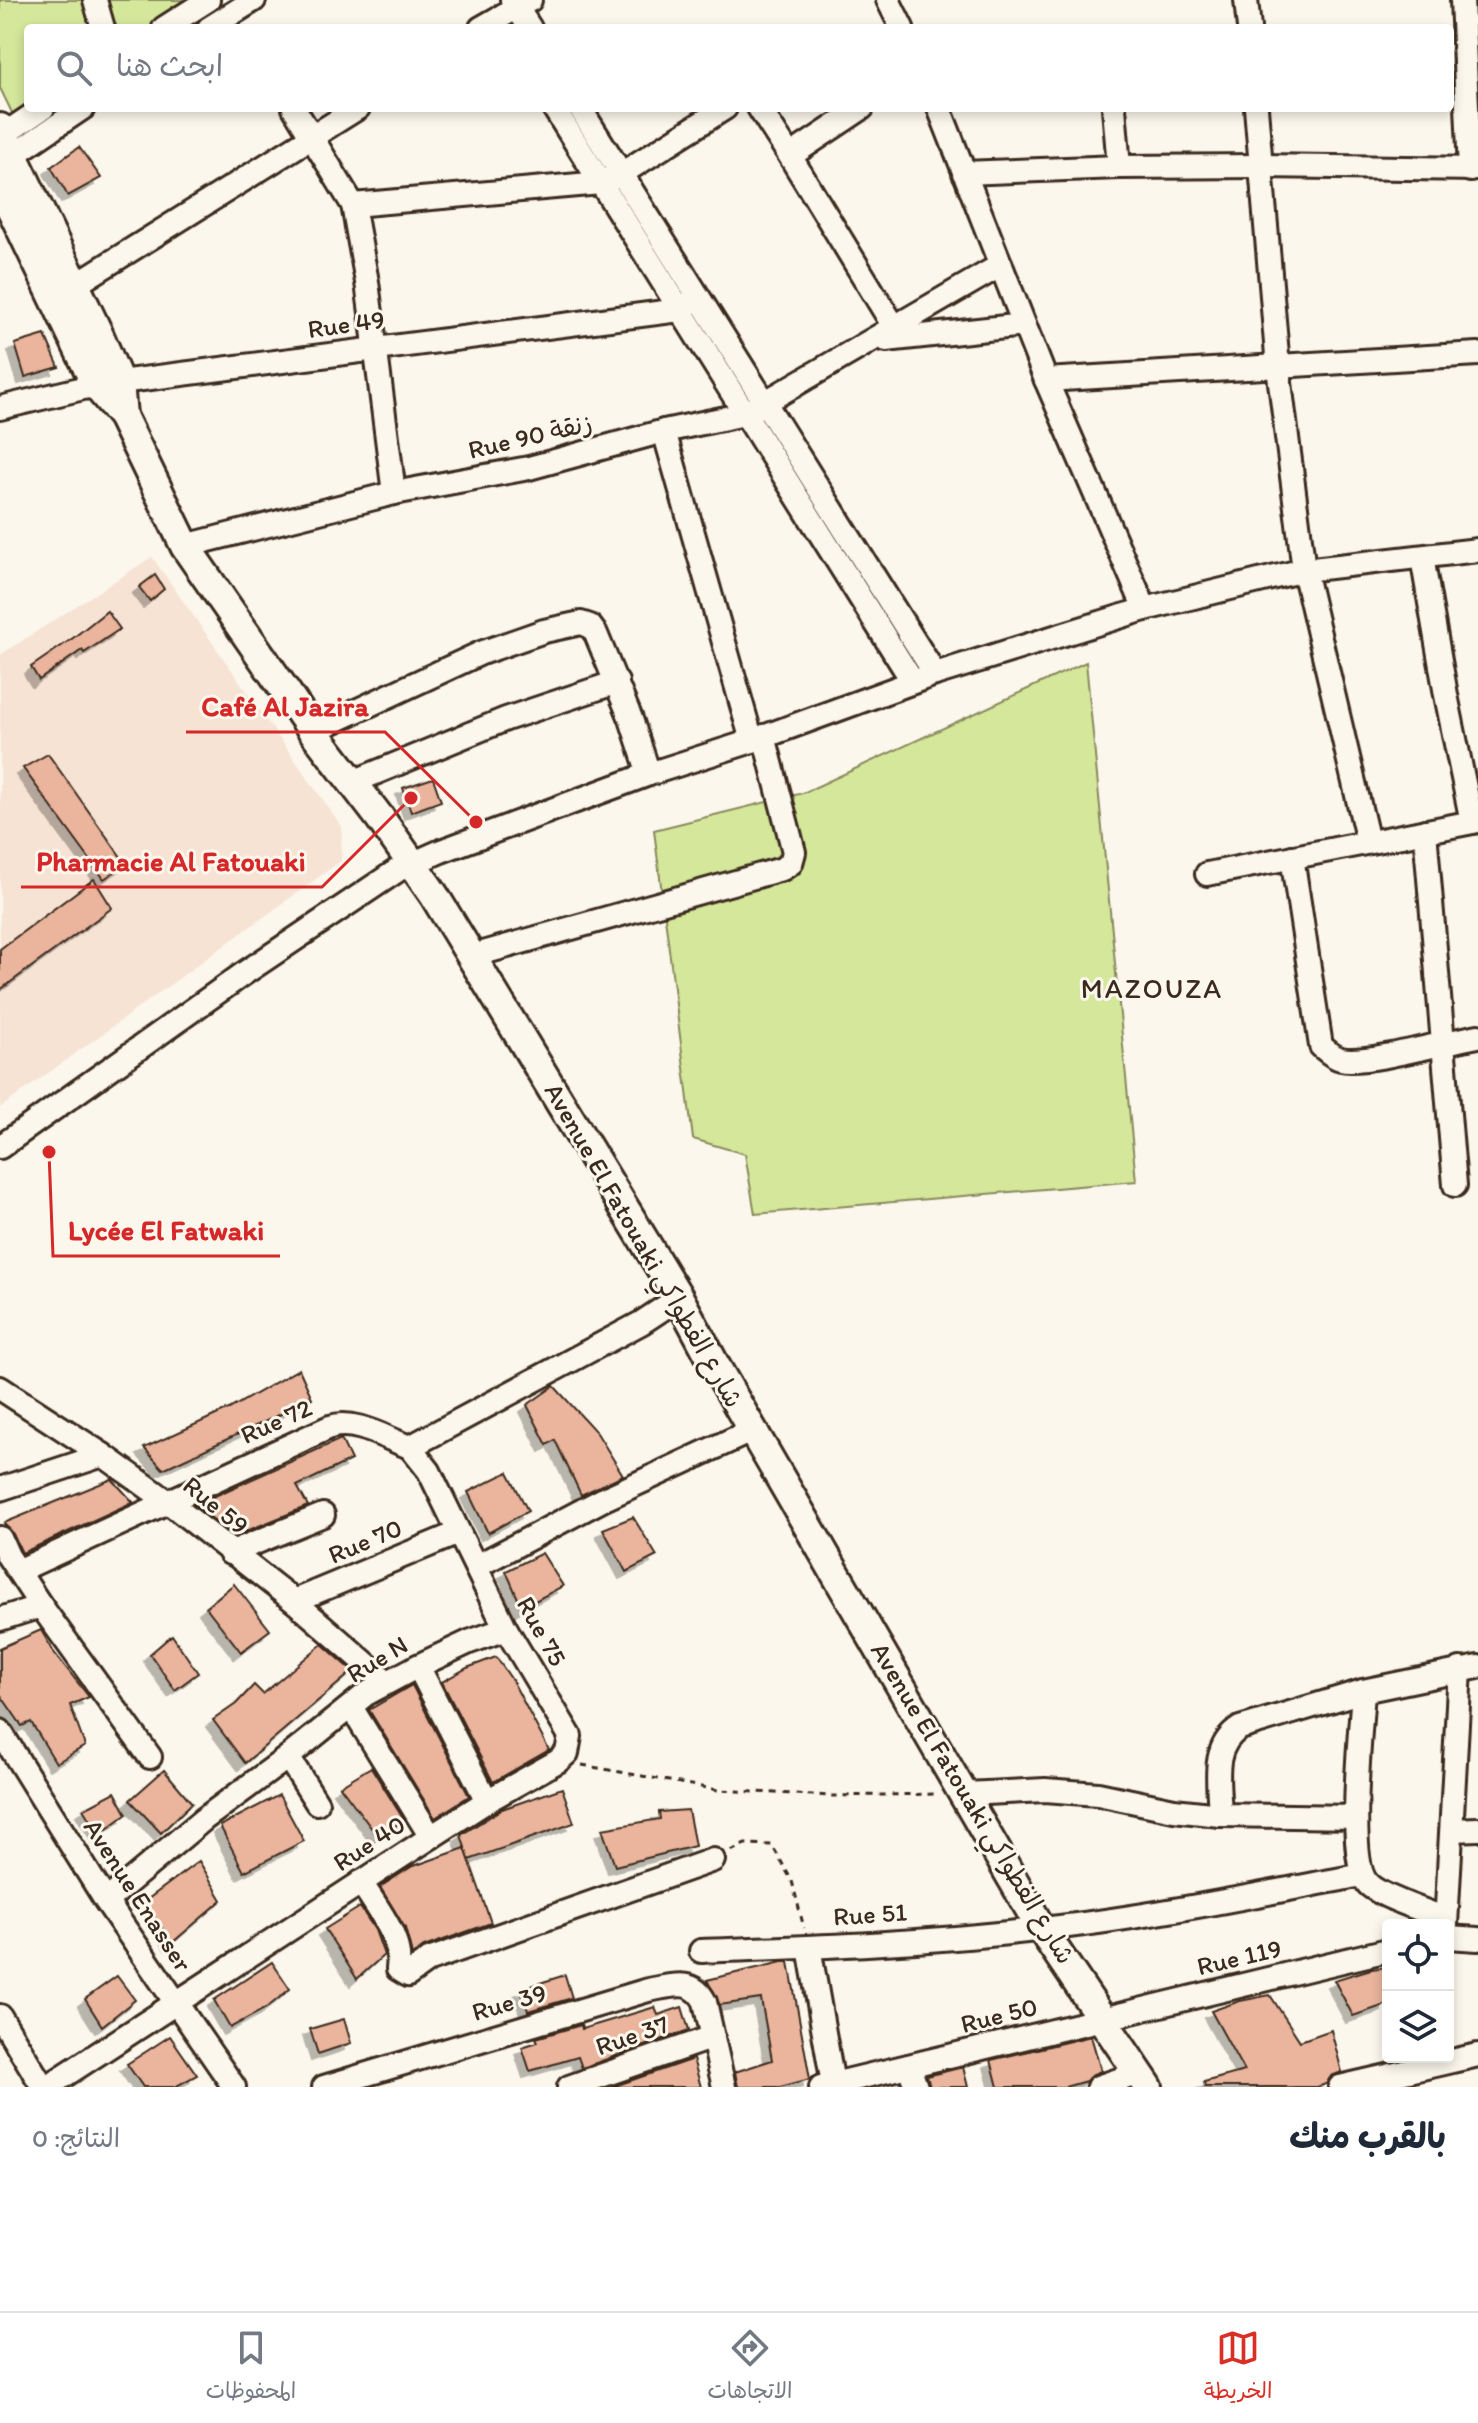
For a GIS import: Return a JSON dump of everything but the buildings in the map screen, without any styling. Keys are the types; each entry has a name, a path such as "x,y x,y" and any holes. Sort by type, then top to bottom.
{"main road":[{"name":"Avenue El Fatouaki شارع الفطواكي","path":"3,144 75,285 107,384"},
{"name":"Avenue El Fatouaki شارع الفطواكي","path":"0,185 107,384 185,546 313,731 413,863 472,956 679,1298 1042,1930 1144,2080"}],"street":[{"path":"95,0 102,24"},
{"path":"170,24 208,0"},
{"path":"216,24 254,0"},
{"path":"888,0 900,24"},
{"path":"1246,0 1249,24"},
{"path":"964,173 1119,167 1474,169 1458,49 1462,0"},
{"path":"504,12 524,24"},
{"path":"3,144 39,112"},
{"path":"3,144 74,112"},
{"path":"296,112 353,205 367,282 394,493"},
{"path":"75,285 352,112"},
{"path":"557,112 611,178 755,409 913,682"},
{"path":"582,112 611,178"},
{"path":"353,205 611,178 718,112"},
{"path":"762,112 898,333"},
{"path":"790,156 856,112"},
{"path":"941,112 1046,380 1145,609"},
{"path":"1114,112 1119,167"},
{"path":"1256,112 1278,367 1304,570 1368,842"},
{"path":"898,333 1001,265"},
{"name":"Rue 49","path":"0,408 107,384 689,303"},
{"path":"898,333 1024,325"},
{"name":"Rue 90 زنقة","path":"185,546 394,493 529,468 755,409 873,342 898,333"},
{"path":"1046,380 1478,354"},
{"path":"755,409 935,674"},
{"path":"472,956 782,869 791,863 794,852 664,431"},
{"path":"0,1147 246,972 413,863 649,774 758,739 935,674 1145,609 1304,570 1478,550"},
{"path":"1207,874 1475,821 1446,695 1422,557"},
{"path":"313,731 481,653 574,623 586,623 596,634 617,682 649,774"},
{"path":"353,782 506,719 617,682"},
{"path":"1425,831 1455,1185"},
{"path":"1292,857 1321,1046 1333,1057 1365,1059 1478,1036"},
{"path":"410,1447 641,1323 679,1298"},
{"name":"Rue 59","path":"0,1388 167,1501 294,1601 386,1681"},
{"name":"Rue 72","path":"18,1571 343,1423 410,1447"},
{"path":"477,1566 602,1500 753,1430"},
{"name":"Rue 75","path":"410,1447 429,1471 506,1629 570,1736 570,1746 558,1761"},
{"path":"0,1489 103,1455"},
{"path":"230,1553 323,1515"},
{"name":"Rue 70","path":"294,1601 458,1533"},
{"path":"0,1538 41,1606 150,1757"},
{"path":"0,1619 41,1606"},
{"name":"Rue N","path":"106,1901 204,1819 386,1681 469,1642 506,1629"},
{"path":"418,1666 487,1801"},
{"path":"1220,1815 1218,1768 1222,1746 1228,1735 1240,1728 1363,1691 1469,1668 1452,1830 1447,1919"},
{"path":"1363,1691 1356,1817 1358,1863 1362,1875 1373,1889 1431,1919"},
{"path":"351,1707 431,1837"},
{"name":"Avenue Enasser","path":"0,1731 106,1901 234,2087"},
{"path":"288,1757 317,1803"},
{"name":"Rue 40","path":"45,2087 487,1801 558,1761"},
{"path":"965,1794 1045,1790 1098,1794 1174,1810 1220,1815 1356,1817"},
{"path":"1452,1830 1478,1829"},
{"path":"361,1882 396,1940 400,1953 398,1969 408,1975 429,1960 713,1860"},
{"name":"Rue 51","path":"701,1951 809,1947 1042,1930 1227,1901 1362,1875"},
{"path":"1454,1930 1478,1939"},
{"path":"809,1947 827,2086"},
{"name":"Rue 119","path":"1102,2019 1382,1951"},
{"name":"Rue 39","path":"324,2087 648,1990 689,1986 699,1990 713,2037"},
{"path":"0,2016 45,2087"},
{"name":"Rue 50","path":"827,2086 912,2077 1102,2019"},
{"path":"713,2037 724,2087"},
{"name":"Rue 37","path":"569,2087 713,2037"},
{"path":"1342,2087 1478,2055"},
{"path":"1098,2087 1144,2080"}],"path":[{"path":"558,1761 718,1790 832,1796 965,1794"},
{"path":"713,1860 745,1844 772,1845 792,1881 809,1947"}],"shaded area":[{"path":"152,557 342,827 341,861 0,1108 0,655"}],"green space":[{"path":"0,0 203,0 166,24 24,24 25,112 17,123 0,88"},
{"path":"1086,662 1136,1181 755,1214 745,1154 693,1139 654,830 803,793"}],"place":[{"name":"Pharmacie Al Fatouaki","path":"411,798"},
{"name":"Café Al Jazira","path":"476,822"},
{"name":"Lycée El Fatwaki","path":"49,1152"}],"district":[{"name":"MAZOUZA","path":"1152,988"}]}
